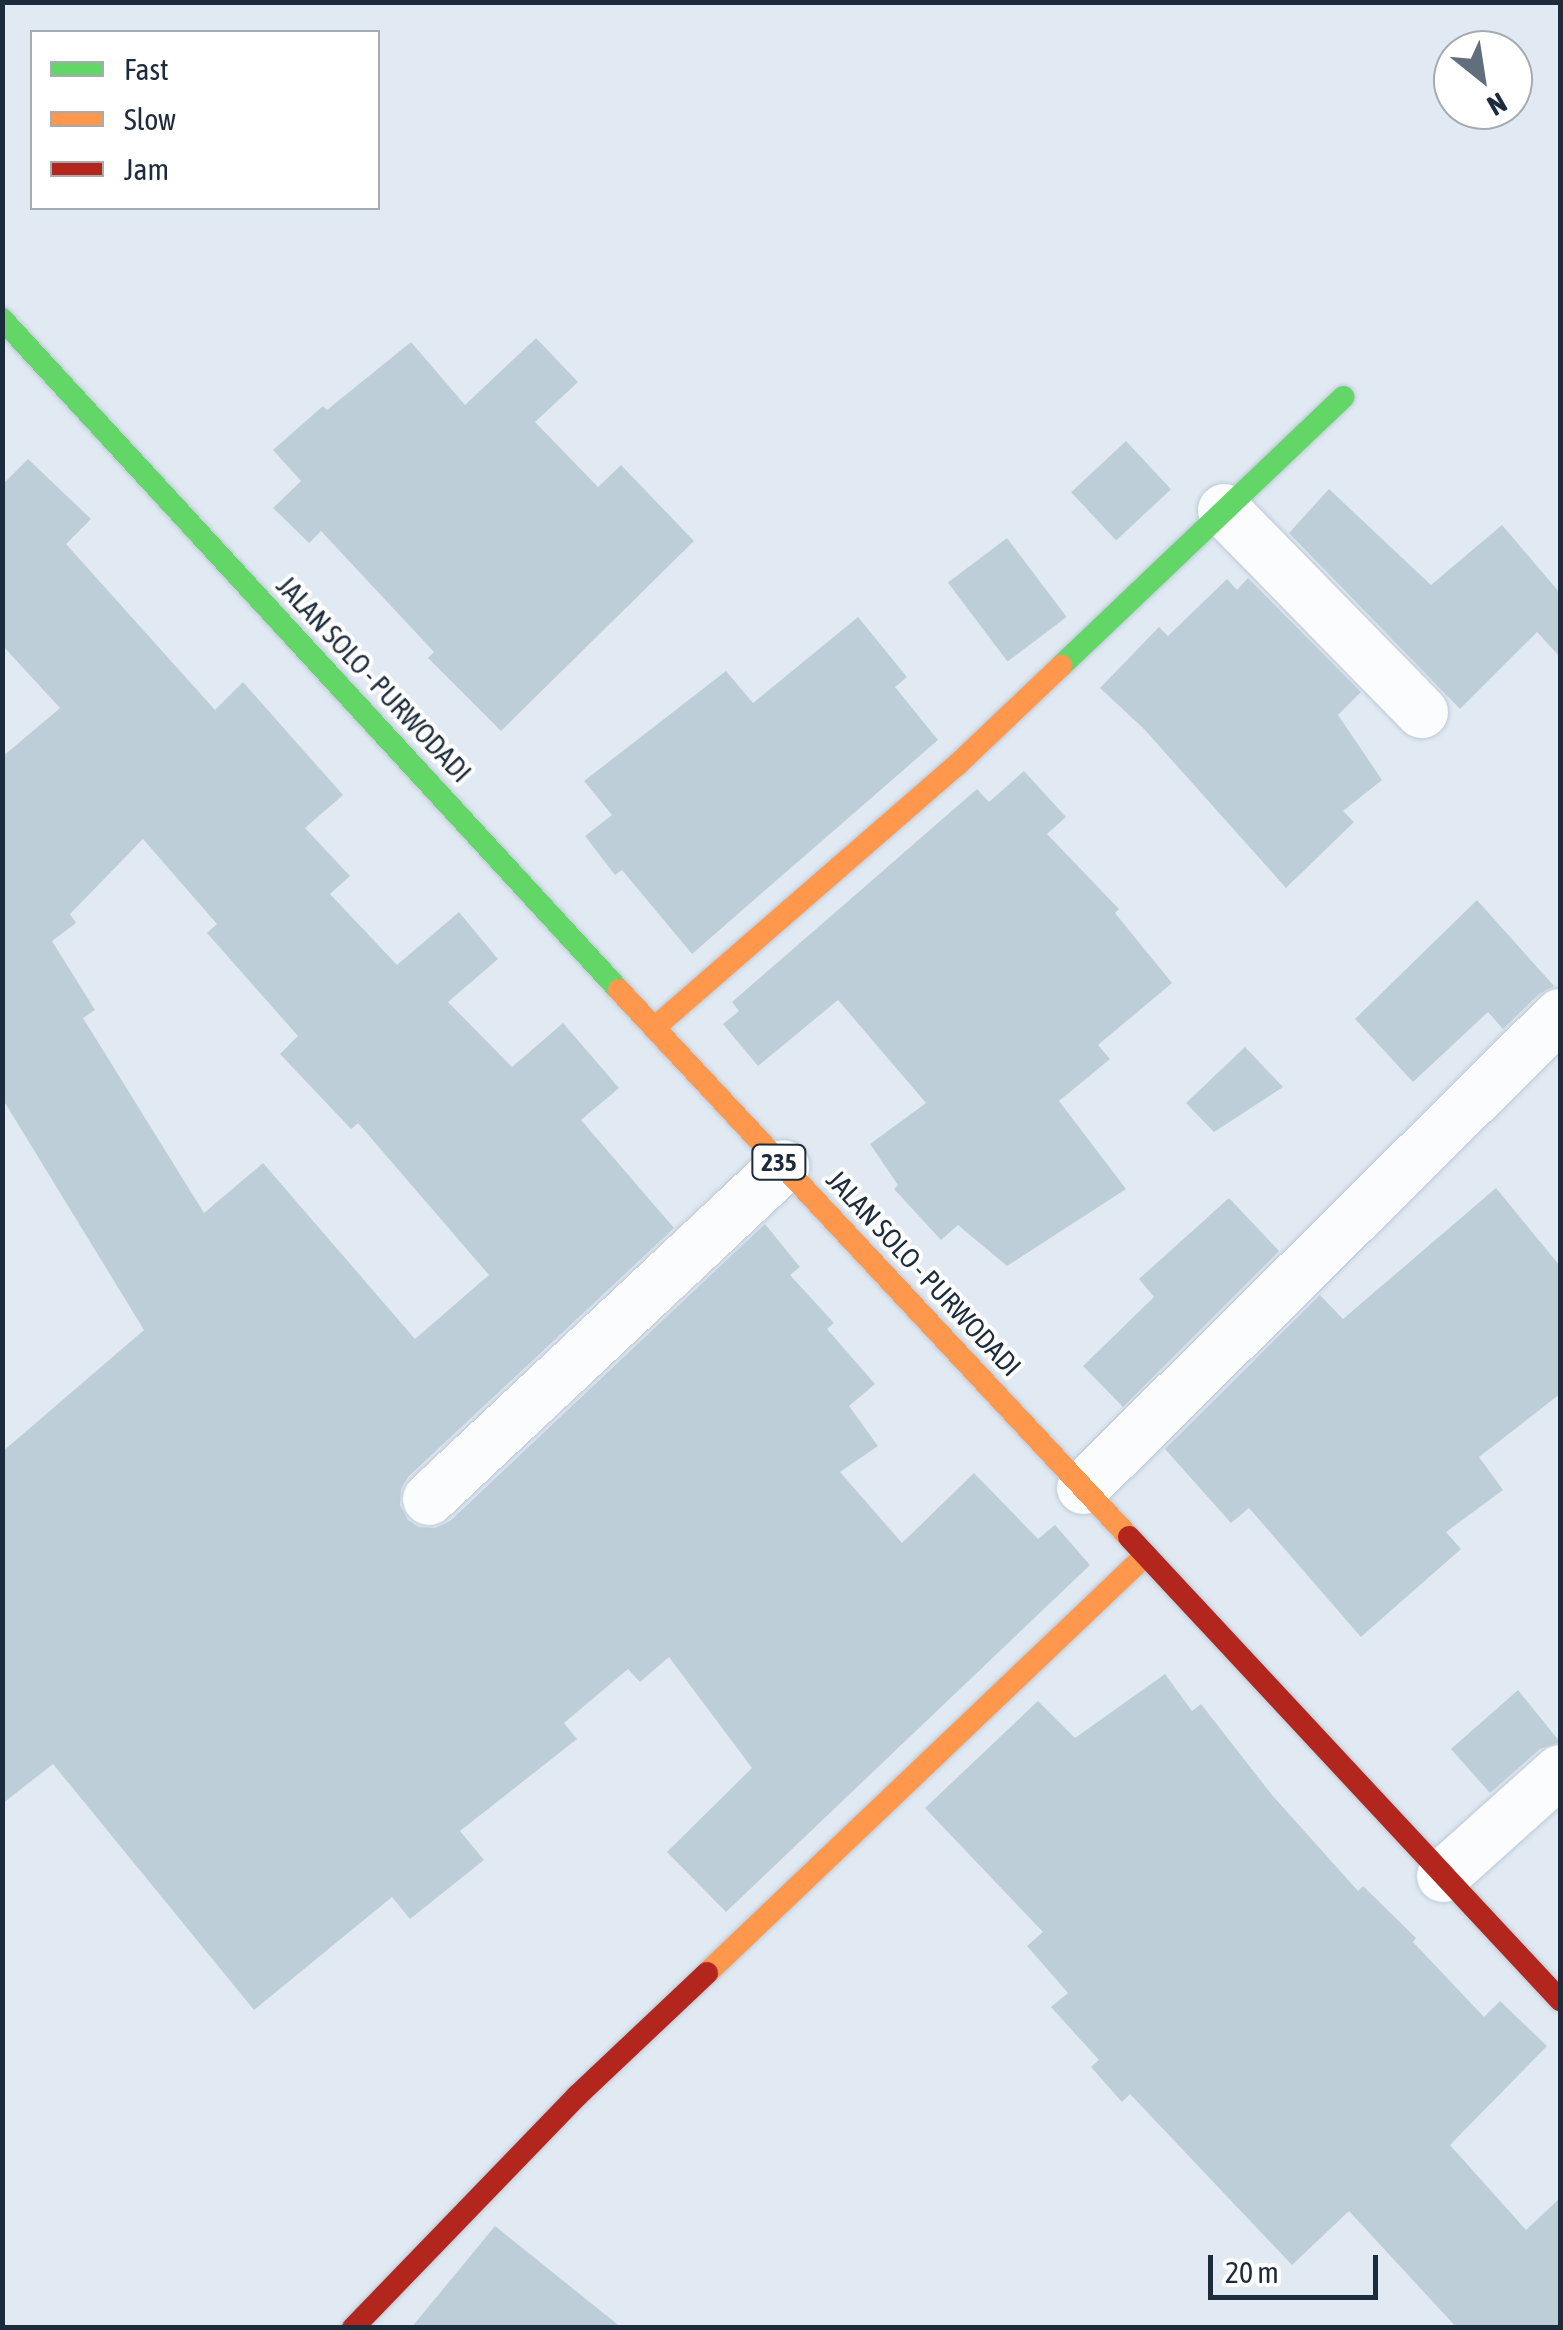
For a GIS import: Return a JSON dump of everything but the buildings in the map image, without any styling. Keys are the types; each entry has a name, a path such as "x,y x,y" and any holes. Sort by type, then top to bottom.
{"main road":[{"name":"JALAN SOLO - PURWODADI","path":"2,319 654,1028 1560,2000"},
{"path":"654,1028 956,765 1343,398"},
{"path":"353,2328 576,2096 1146,1555"}],"street":[{"path":"1224,510 1422,712"},
{"path":"1083,1488 1560,1015"},
{"path":"429,1499 783,1166"},
{"path":"1443,1876 1560,1772"}],"traffic: fast":[{"path":"2,319 619,990"},
{"path":"1061,666 1343,397"}],"traffic: slow":[{"path":"654,1028 957,765 1061,666"},
{"path":"619,990 1129,1537"},
{"path":"707,1973 1146,1555"}],"traffic: jam":[{"path":"1129,1537 1560,2000"},
{"path":"353,2328 577,2096 707,1973"}]}
